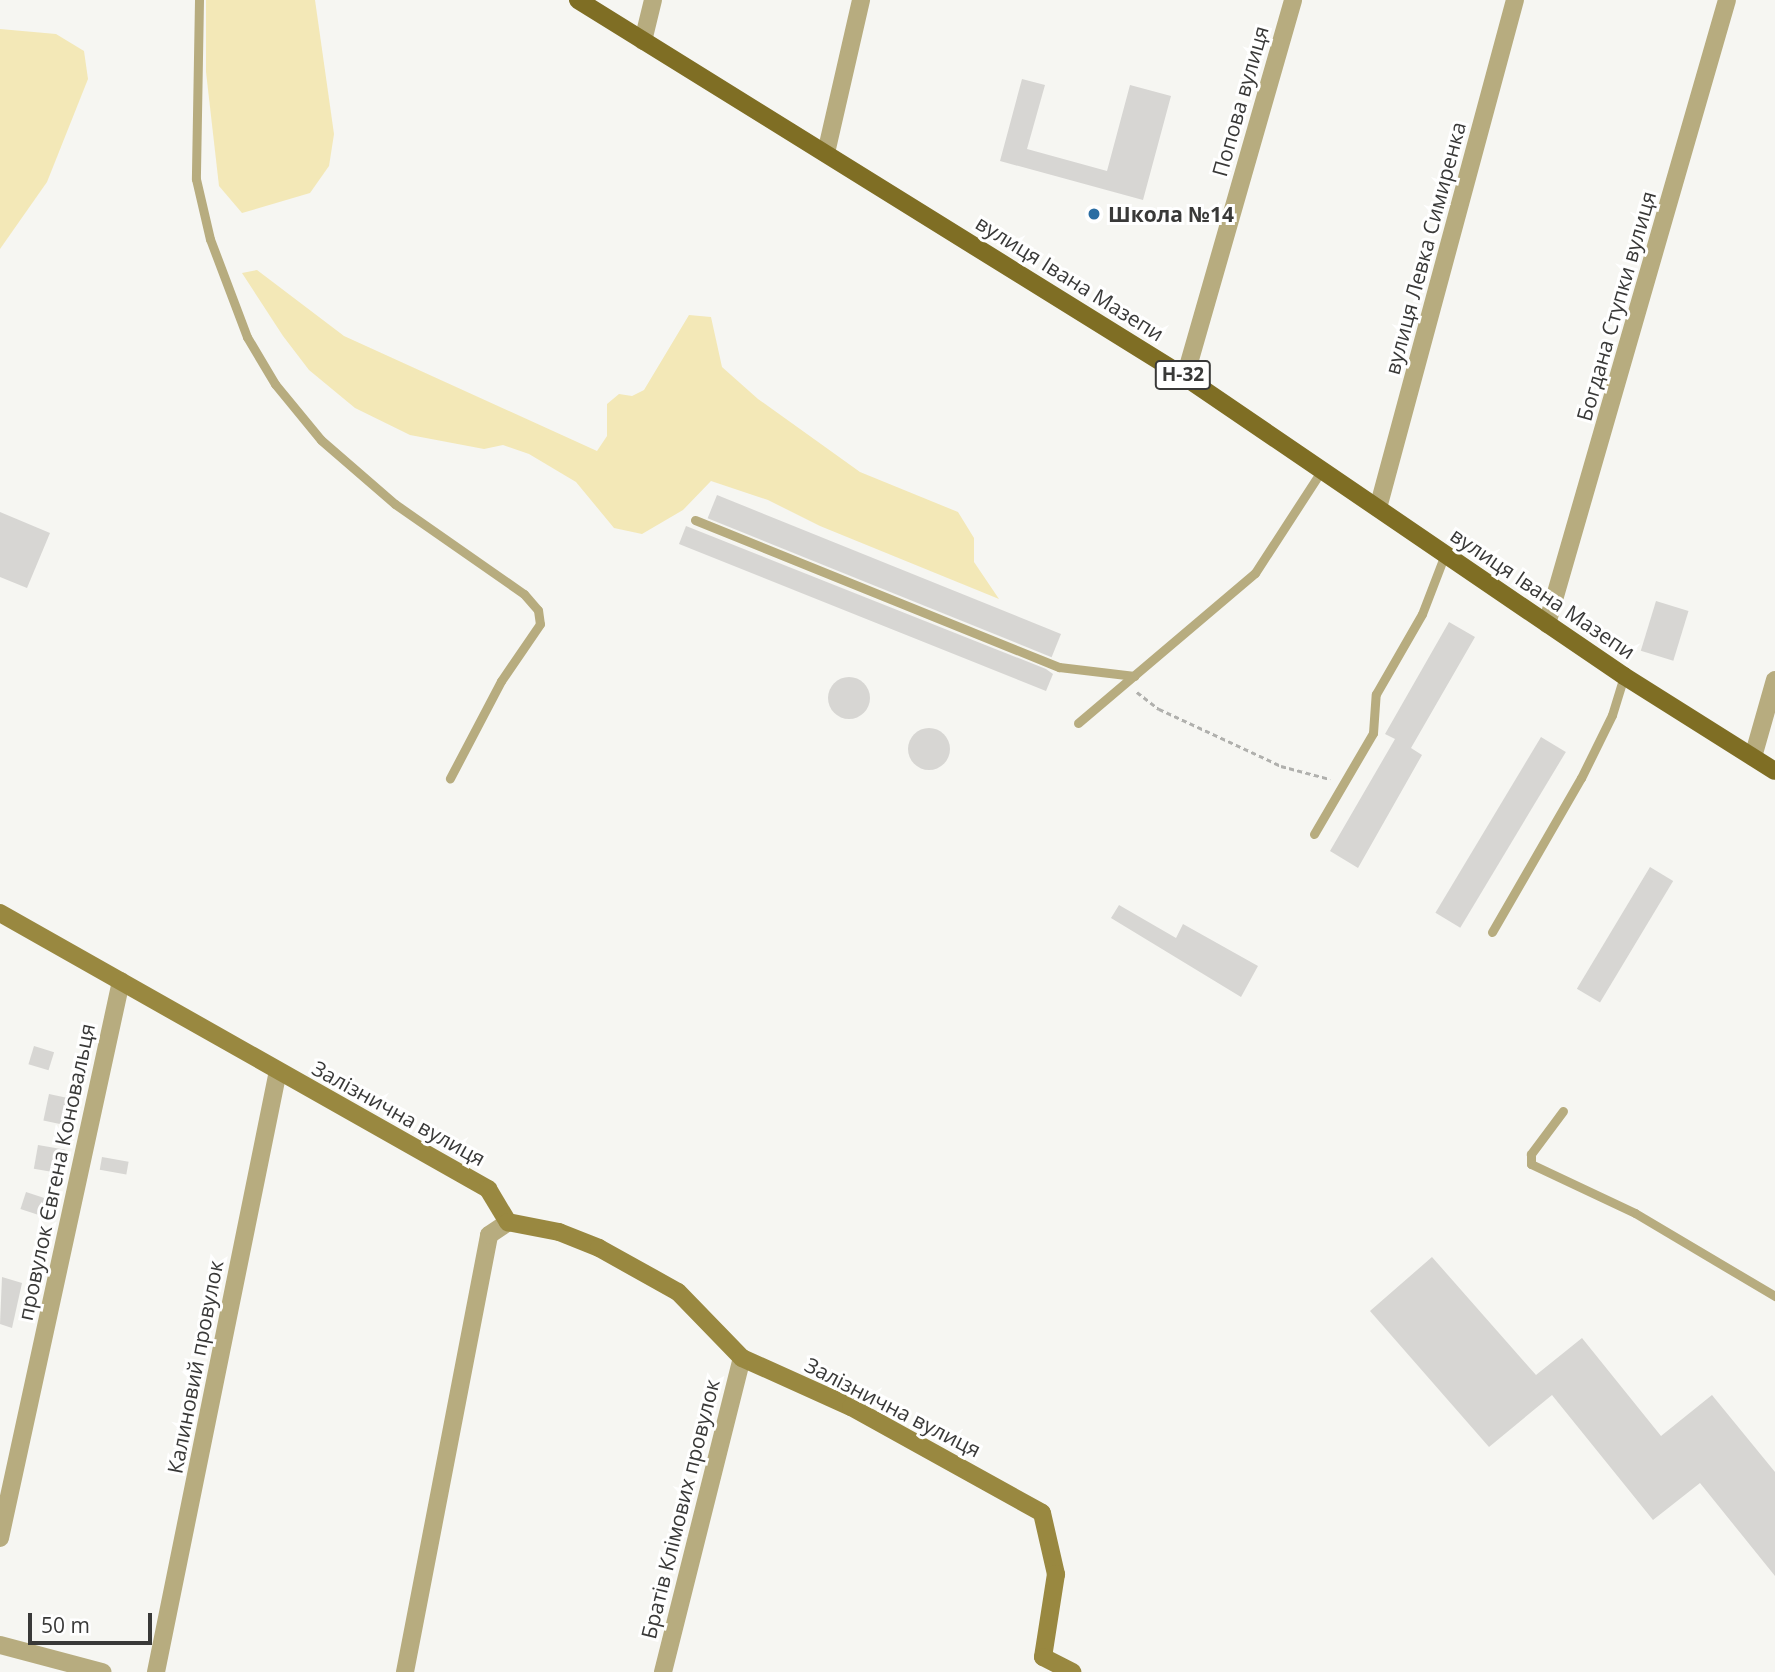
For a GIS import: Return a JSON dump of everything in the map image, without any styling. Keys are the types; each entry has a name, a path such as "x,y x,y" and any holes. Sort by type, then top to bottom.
{"main road":[{"name":"вулиця Івана Мазепи","path":"578,0 1185,377 1623,676 1775,771"}],"street":[{"path":"643,41 653,0"},
{"path":"826,153 861,0"},
{"name":"Попова вулиця","path":"1185,377 1293,0"},
{"name":"вулиця Левка Симиренка","path":"1378,509 1515,0"},
{"name":"Богдана Ступки вулиця","path":"1547,624 1727,0"},
{"path":"1753,757 1775,680"},
{"name":"Залізнична вулиця","path":"0,913 488,1189 508,1222 559,1232 599,1248 678,1292 742,1358 851,1407 1042,1513 1056,1574 1041,1664 1072,1672"},
{"name":"провулок Євгена Коновальця","path":"0,1538 121,981"},
{"name":"Калиновий провулок","path":"156,1672 278,1071"},
{"path":"405,1672 489,1235 508,1222"},
{"name":"Братів Клімових провулок","path":"663,1672 742,1358"},
{"path":"0,1645 102,1672"}],"lane":[{"path":"199,0 196,179 210,239 247,337 275,384 321,440 395,504 524,594 538,610 540,624 501,681 450,778"},
{"path":"1078,723 1255,573 1322,470"},
{"path":"695,520 1059,667 1134,676"},
{"path":"1314,834 1373,733 1376,694 1422,614 1445,554"},
{"path":"1492,932 1581,778 1612,716 1623,676"},
{"path":"1563,1111 1531,1154 1531,1164 1635,1213 1775,1296"}],"path":[{"path":"1125,683 1159,709 1281,766 1344,782"}],"shaded area":[{"path":"206,0 315,0 334,134 329,166 310,193 242,213 219,186 206,72"},
{"path":"0,29 56,34 84,51 88,79 47,182 0,249"},
{"path":"257,270 344,336 597,451 607,436 607,404 619,394 632,396 644,390 689,315 711,317 722,367 758,399 860,472 958,512 974,538 974,562 999,599 820,526 768,500 711,481 683,510 642,534 614,528 576,482 529,454 503,445 484,449 410,435 355,408 309,370 283,336 242,273"}],"building":[{"path":"1022,79 1045,85 1027,149 1107,171 1130,85 1171,96 1143,200 1000,161"},
{"path":"717,495 1061,634 1052,657 708,518"},
{"path":"0,512 50,533 27,588 0,577"},
{"path":"686,526 1046,669 1053,674 1046,691 679,544"},
{"path":"1656,601 1689,611 1673,661 1641,651"},
{"path":"1449,622 1475,637 1411,748 1422,755 1358,868 1330,851 1395,739 1385,734"},
{"path":"849,677 864,683 870,698 864,713 849,719 834,713 828,698 834,683"},
{"path":"929,728 944,734 950,749 944,764 929,770 914,764 908,749 914,734"},
{"path":"1541,737 1566,752 1460,928 1435,913"},
{"path":"1650,867 1673,881 1600,1003 1577,989"},
{"path":"1119,905 1176,938 1183,924 1258,966 1241,997 1111,918"},
{"path":"34,1046 54,1052 49,1070 28,1064"},
{"path":"49,1094 72,1099 67,1125 43,1120"},
{"path":"38,1145 66,1150 61,1173 34,1169"},
{"path":"102,1157 129,1162 126,1174 100,1170"},
{"path":"26,1192 45,1198 39,1215 20,1209"},
{"path":"1432,1257 1536,1375 1582,1338 1661,1436 1712,1395 1775,1472 1775,1576 1700,1483 1653,1520 1552,1395 1489,1447 1370,1311"},
{"path":"2,1277 22,1283 12,1328 0,1324"}],"place":[{"name":"Школа №14","path":"1094,214"}]}
